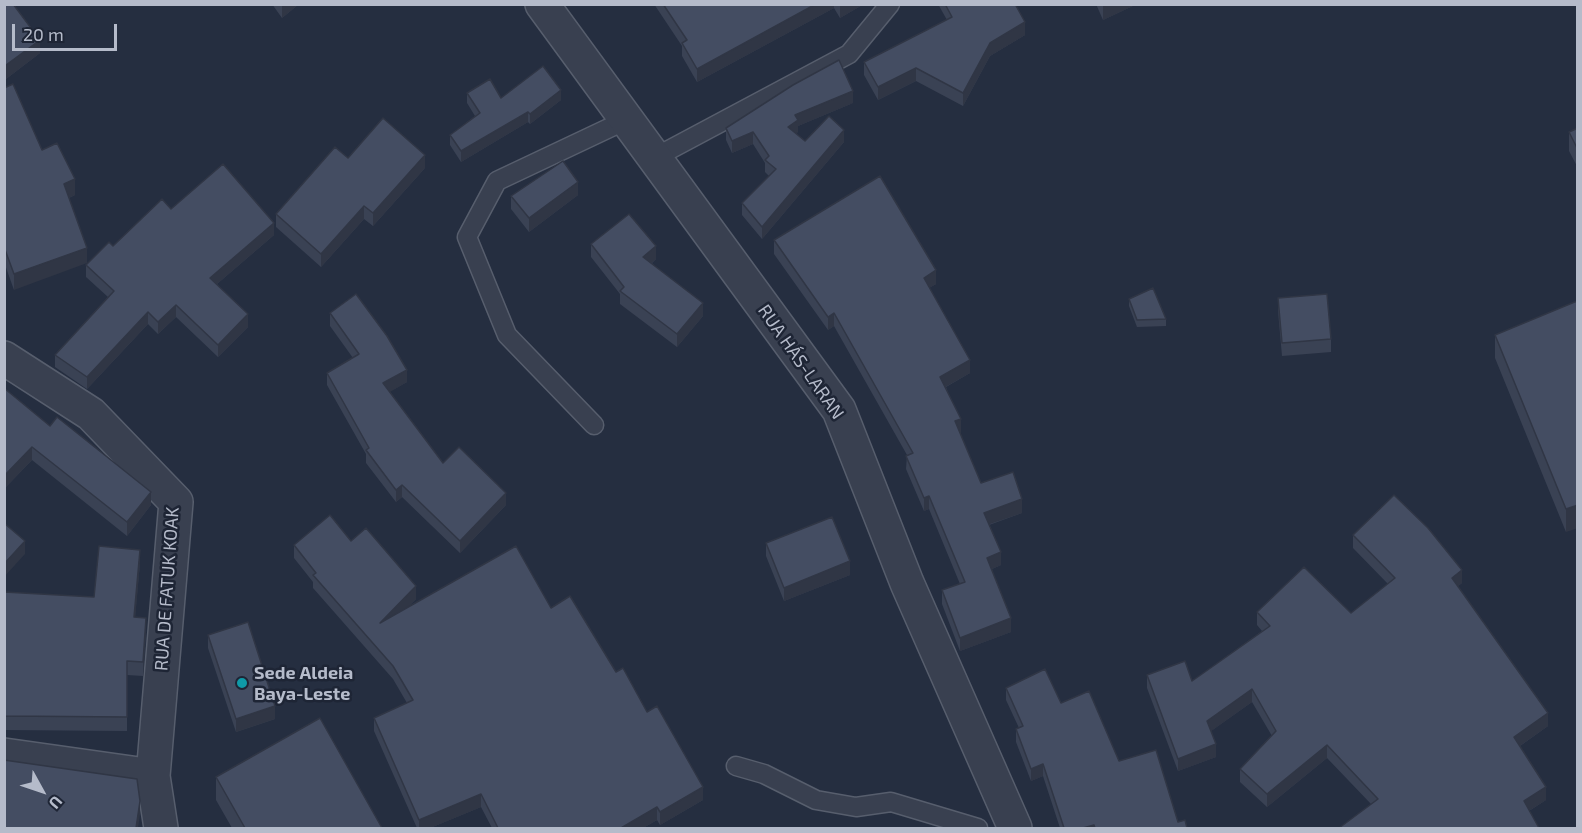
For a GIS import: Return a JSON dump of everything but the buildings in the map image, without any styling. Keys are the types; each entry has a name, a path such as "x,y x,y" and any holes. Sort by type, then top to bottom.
{"street":[{"name":"RUA HÁS-LARAN","path":"542,4 838,410 907,583 1015,828"},
{"name":"RUA DE FATUK KOAK","path":"4,358 91,414 176,502 153,776 160,828"},
{"path":"4,755 153,776"}],"lane":[{"path":"654,158 849,54 890,4"},
{"path":"594,425 507,335 467,237 497,182 626,120"},
{"path":"736,766 764,774 816,800 856,807 891,802 978,828"}],"place":[{"name":"Sede Aldeia Baya-Leste","path":"242,683"}]}
